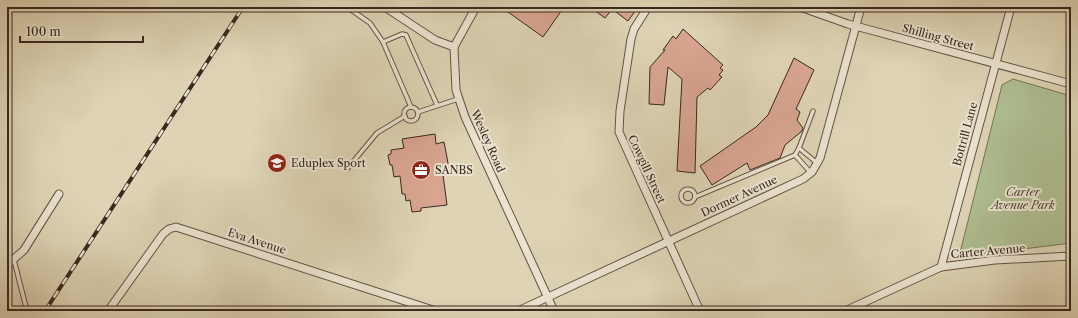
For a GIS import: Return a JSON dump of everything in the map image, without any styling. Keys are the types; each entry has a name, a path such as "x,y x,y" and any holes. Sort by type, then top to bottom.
{"street":[{"path":"385,7 435,40 454,47 476,7"},
{"name":"Cowgill Street","path":"648,7 634,29 631,39 620,111 619,132 700,311"},
{"name":"Shilling Street","path":"800,7 826,18 1071,84"},
{"name":"Dormer Avenue","path":"518,311 766,197 811,173 818,163 861,7"},
{"name":"Bottrill Lane","path":"941,267 1011,7"},
{"name":"Wesley Road","path":"454,47 455,81 458,100 554,311"},
{"path":"7,265 27,246 59,194"},
{"name":"Eva Avenue","path":"108,311 163,234 168,229 176,227 436,311"},
{"name":"Carter Avenue","path":"845,311 941,267 988,261 1071,256"}],"lane":[{"path":"347,7 370,23 383,42 411,107 418,112"},
{"path":"383,42 402,34 406,35 437,105"},
{"path":"418,112 437,105 458,100"},
{"path":"405,116 406,110 411,107"},
{"path":"695,197 795,155 813,111"},
{"path":"405,116 409,120 413,121 418,112"},
{"path":"347,169 377,132 405,116"},
{"path":"799,148 818,163"},
{"path":"795,155 811,173"},
{"path":"14,260 26,311"}],"green space":[{"name":"Carter Avenue Park","path":"1013,79 1071,96 1071,243 959,257 1002,85"}],"building":[{"path":"501,7 564,7 543,37"},
{"path":"590,7 638,7 628,21 612,9 605,18"},
{"path":"683,29 723,65 720,68 723,70 719,75 722,77 710,90 708,88 697,97 695,173 677,171 682,79 668,67 664,105 649,104 650,67 665,50 663,50 673,36 676,39"},
{"path":"794,58 814,70 796,109 800,112 797,120 803,128 802,131 785,145 780,158 750,170 747,163 712,185 700,166 756,127 768,115"},
{"name":"SANBS","path":"435,134 436,144 444,142 450,174 443,175 447,205 421,208 421,211 412,212 410,200 406,201 405,194 402,194 400,176 394,177 392,165 390,165 388,155 391,154 391,150 404,148 402,139"}],"railway":[{"path":"45,311 243,7"}],"place":[{"name":"Eduplex Sport","path":"277,163"},
{"name":"SANBS","path":"421,170"}]}
